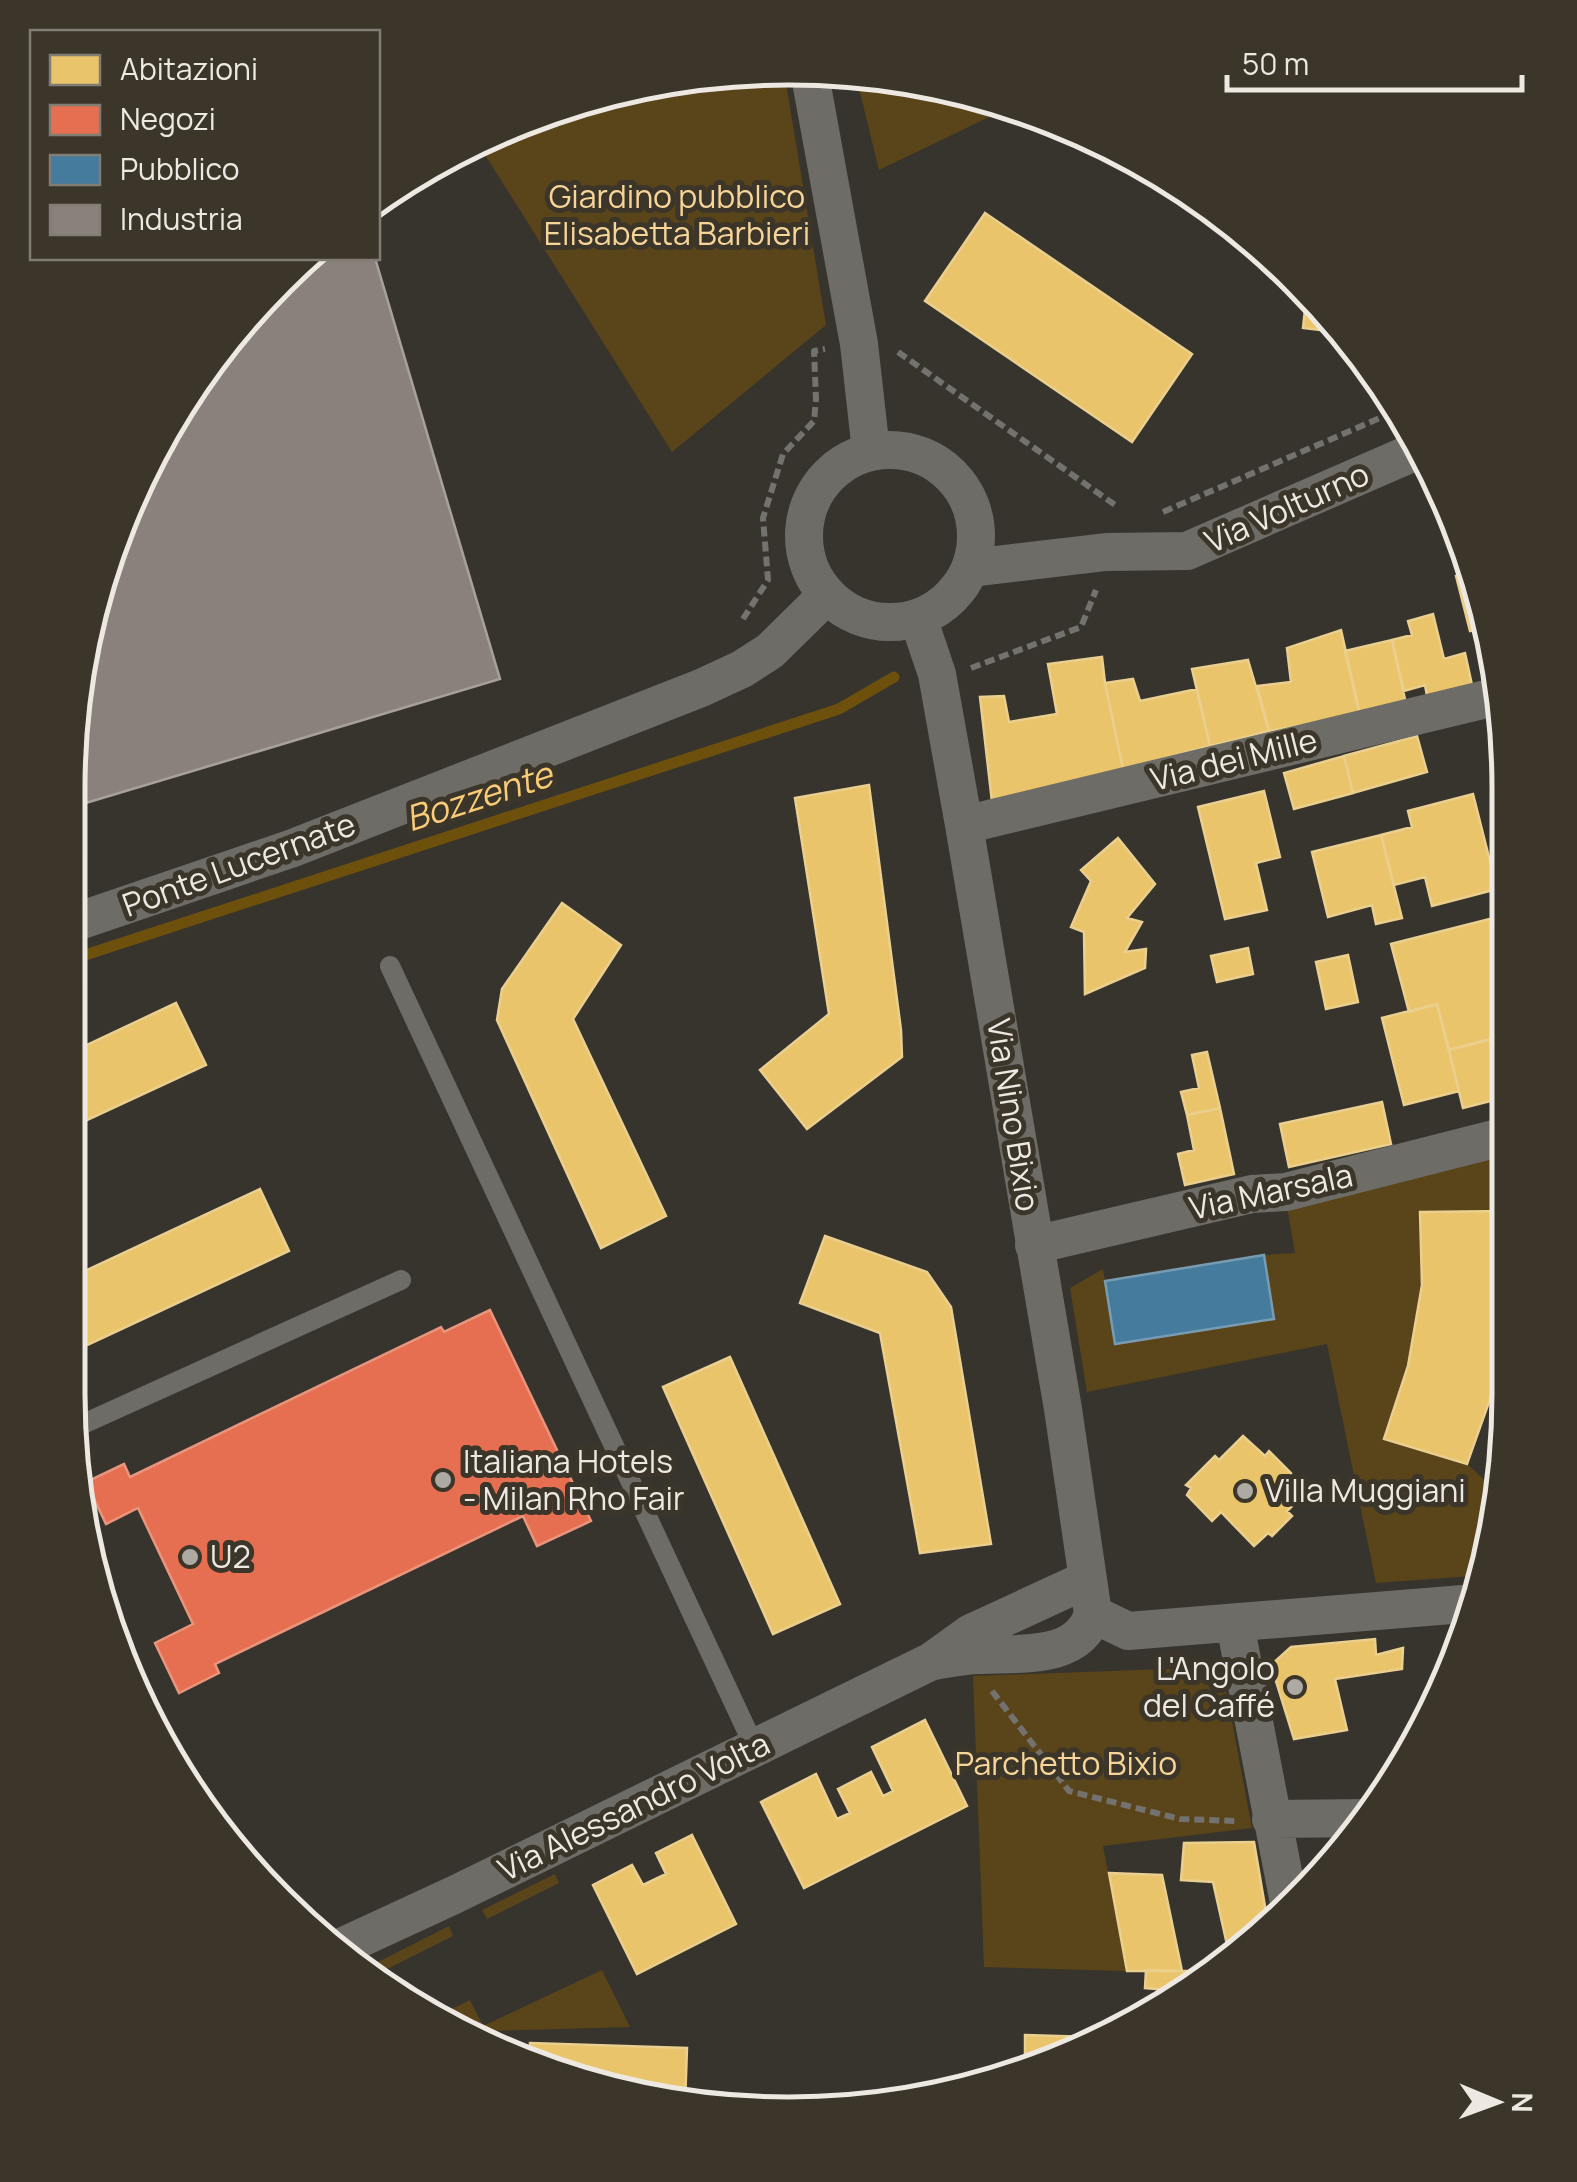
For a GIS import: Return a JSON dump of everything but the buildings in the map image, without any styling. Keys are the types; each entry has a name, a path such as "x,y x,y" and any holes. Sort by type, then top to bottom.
{"street":[{"path":"812,86 860,344 871,452"},
{"path":"871,452 917,454 939,464 969,499 976,522 971,568 959,590 940,607 918,618 894,623 869,620 846,611 827,595 812,574 804,524 812,499 827,477 847,461 871,452"},
{"name":"Via Volturno","path":"971,568 1106,552 1188,551 1407,455"},
{"name":"Ponte Lucernate","path":"85,919 292,848 702,688 770,651 827,595"},
{"name":"Via Nino Bixio","path":"918,618 937,674 964,825 1091,1596"},
{"name":"Via dei Mille","path":"964,825 1486,699"},
{"name":"Via Marsala","path":"1034,1246 1252,1194 1286,1192 1492,1140"},
{"path":"1091,1596 1128,1631 1460,1604"},
{"path":"932,1661 985,1654 1019,1655 1068,1644 1090,1624 1091,1596"},
{"path":"932,1661 971,1632 1091,1596"},
{"path":"1235,1624 1256,1820 1284,1893"},
{"name":"Via Alessandro Volta","path":"350,1943 932,1661"},
{"path":"1256,1820 1349,1818"}],"lane":[{"path":"390,966 755,1748"},
{"path":"86,1423 401,1280"}],"path":[{"path":"988,1686 1070,1791 1180,1818 1256,1820"}],"green space":[{"name":"Giardino pubblico Elisabetta Barbieri","path":"786,85 826,325 672,452 485,154 562,122 606,109 697,91"},
{"name":"Giardino pubblico Elisabetta Barbieri","path":"859,89 926,99 993,115 879,170"},
{"path":"1492,1155 1492,1211 1420,1213 1422,1285 1408,1366 1384,1438 1467,1464 1486,1482 1468,1576 1376,1583 1327,1344 1087,1392 1070,1288 1103,1269 1115,1343 1273,1319 1264,1255 1295,1253 1287,1206"},
{"name":"Parchetto Bixio","path":"1193,1668 1216,1677 1226,1690 1252,1828 1103,1846 1127,1971 984,1967 973,1676"},
{"path":"555,1874 559,1883 487,1919 482,1910"},
{"path":"449,1926 453,1936 386,1970 376,1963"},
{"path":"602,1970 630,2027 492,2031 450,2010 470,2000 483,2026"}],"waterway":[{"name":"Bozzente","path":"85,955 839,709 894,677"}],"place":[{"name":"Italiana Hotels - Milan Rho Fair","path":"443,1480"},
{"name":"Villa Muggiani","path":"1245,1491"},
{"name":"U2","path":"190,1557"},
{"name":"L'Angolo del Caffé","path":"1295,1687"}]}
